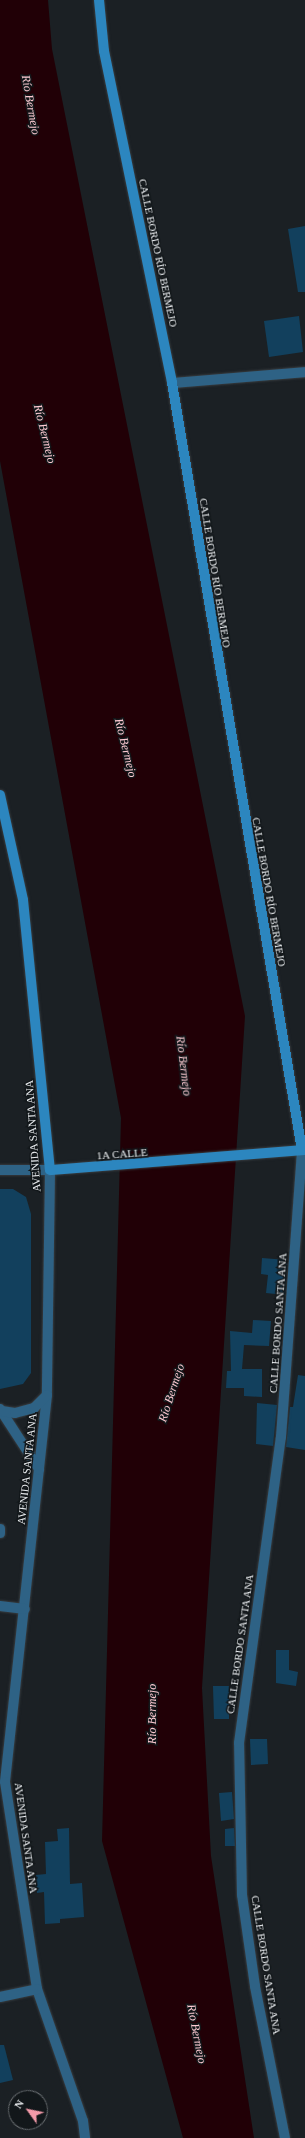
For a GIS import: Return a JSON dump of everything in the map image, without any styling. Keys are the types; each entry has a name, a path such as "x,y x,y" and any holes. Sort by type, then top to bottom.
{"main road":[{"name":"CALLE BORDO RÍO BERMEJO","path":"99,0 104,51 172,383 304,1150"},
{"name":"AVENIDA SANTA ANA","path":"0,795 23,900 50,1170"},
{"name":"1A CALLE","path":"50,1170 102,1168 304,1150"}],"street":[{"path":"172,383 305,372"},
{"name":"CALLE BORDO SANTA ANA","path":"285,2138 255,1986 242,1895 239,1743 282,1437 304,1150"},
{"name":"1A CALLE","path":"0,1170 50,1170"},
{"name":"AVENIDA SANTA ANA","path":"50,1170 47,1395 25,1610 5,1782 37,1989 83,2121 85,2138"},
{"path":"1,1410 15,1413 34,1408 47,1395"},
{"path":"1,1410 39,1469"},
{"path":"0,1606 25,1610"},
{"path":"0,1997 37,1989"}],"water":[{"name":"Río Bermejo","path":"0,0 48,0 52,49 245,1016 202,1688 211,1856 254,2138 183,2138 102,1841 121,1118 0,461"}],"building":[{"path":"305,226 305,292 298,292 288,229"},
{"path":"299,316 303,352 269,357 264,321"},
{"path":"0,1189 13,1189 26,1197 31,1214 31,1373 23,1384 0,1389"},
{"path":"262,1258 287,1260 285,1295 266,1293 268,1275 261,1274"},
{"path":"253,1320 271,1321 269,1346 244,1345 242,1369 262,1369 262,1397 244,1396 244,1388 226,1388 227,1371 231,1371 230,1331 252,1333"},
{"path":"298,1375 305,1376 305,1450 286,1447 290,1407 293,1407"},
{"path":"257,1403 277,1405 273,1446 256,1444"},
{"path":"276,1650 289,1650 289,1670 298,1672 296,1686 276,1683"},
{"path":"213,1686 229,1686 229,1719 214,1719"},
{"path":"250,1739 267,1739 268,1764 251,1765"},
{"path":"232,1792 234,1819 221,1821 219,1793"},
{"path":"69,1828 70,1884 82,1883 84,1917 60,1919 60,1923 45,1924 44,1892 37,1893 36,1875 46,1874 45,1842 58,1841 57,1829"},
{"path":"234,1828 235,1846 225,1846 225,1829"},
{"path":"0,2045 4,2045 13,2080 0,2083"}]}
